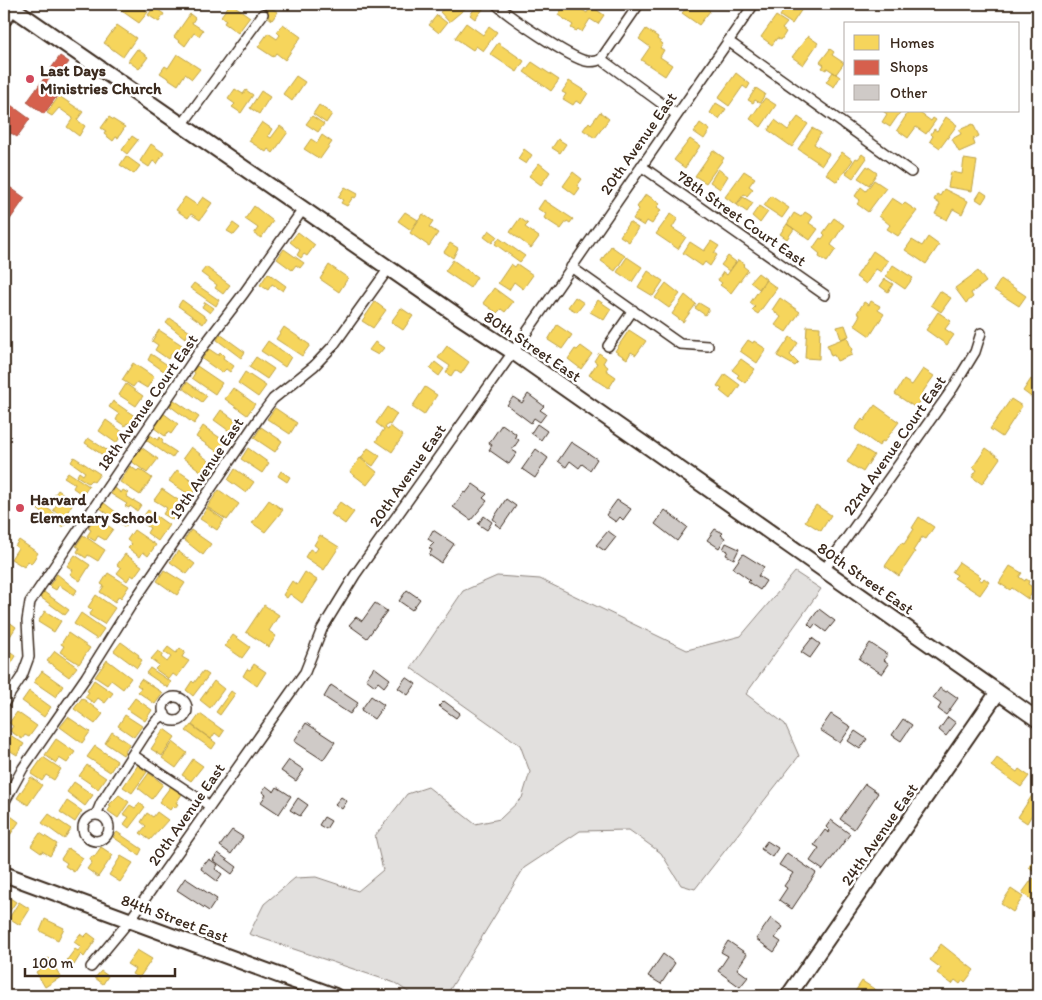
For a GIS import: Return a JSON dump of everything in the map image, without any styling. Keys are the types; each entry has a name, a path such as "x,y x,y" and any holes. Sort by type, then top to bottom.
{"street":[{"path":"496,4 568,54 585,61 596,62 601,59 639,4"},
{"name":"20th Avenue East","path":"91,967 130,920 305,672 322,629 355,575 513,352 754,4"},
{"name":"80th Street East","path":"9,8 182,124 455,314 513,352 1038,720"},
{"path":"182,124 263,14"},
{"path":"728,42 911,172"},
{"path":"601,59 613,70 676,114"},
{"name":"78th Street Court East","path":"642,166 825,295"},
{"name":"18th Avenue Court East","path":"4,702 22,676 29,657 27,621 30,602 199,352 244,293 304,208"},
{"path":"571,267 680,344 708,346"},
{"name":"19th Avenue East","path":"4,803 23,768 261,415 273,400 314,366 333,346 389,268"},
{"path":"608,346 633,310"},
{"name":"22nd Avenue Court East","path":"824,570 953,388 975,352 980,333"},
{"name":"24th Avenue East","path":"788,996 998,692"},
{"path":"96,815 101,803 133,755 157,720 165,714"},
{"path":"133,755 210,806"},
{"name":"84th Street East","path":"4,874 335,996"}],"shaded area":[{"path":"795,572 821,589 746,694 785,724 799,756 695,889 681,885 661,853 629,830 580,831 524,868 446,996 414,996 395,983 249,934 264,904 295,878 316,877 358,891 383,870 375,836 407,794 428,787 475,824 500,819 522,798 530,772 520,745 411,668 463,591 497,576 540,579 687,650 741,636"}],"building: Homes":[{"path":"122,4 145,4 145,10 148,12 139,23 119,9"},
{"path":"230,4 250,17 238,33 224,23 226,20 221,16"},
{"path":"450,4 464,4 467,7 449,22 440,12"},
{"path":"478,4 484,8 475,19 470,15"},
{"path":"565,4 570,7 573,4 587,13 591,6 604,15 598,24 590,19 582,32 578,29 576,31 571,28 573,25 558,15"},
{"path":"694,4 701,4 710,11 699,25 682,13 689,5 692,7"},
{"path":"788,4 801,4 804,6 792,24 780,16"},
{"path":"268,6 278,12 272,20 263,13"},
{"path":"154,7 164,14 159,22 148,15"},
{"path":"190,14 195,18 192,23 203,30 199,36 194,33 185,46 174,37"},
{"path":"437,15 447,23 439,33 429,25"},
{"path":"776,16 787,23 782,29 786,32 781,40 777,38 772,45 761,37"},
{"path":"466,23 483,35 489,26 497,32 483,51 476,46 473,50 455,38"},
{"path":"283,24 301,37 285,60 276,53 273,57 258,47 268,33 277,39 280,35 277,32"},
{"path":"117,25 136,38 123,57 104,43"},
{"path":"646,29 658,37 657,39 663,44 660,48 664,50 660,57 672,65 665,76 641,60 650,47 639,39"},
{"path":"808,36 818,43 803,65 792,57"},
{"path":"498,43 524,61 517,72 490,54"},
{"path":"137,49 148,57 139,69 128,61"},
{"path":"830,49 834,52 832,55 844,63 836,74 827,68 826,70 822,68 824,65 820,62"},
{"path":"177,54 200,69 192,79 185,74 178,85 160,73 165,66 168,68"},
{"path":"532,62 559,80 551,91 524,72"},
{"path":"833,72 840,77 834,87 826,82"},
{"path":"736,73 750,84 747,89 743,86 729,106 718,98"},
{"path":"296,76 305,82 292,101 283,94"},
{"path":"569,81 588,93 581,104 576,101 573,105 563,99 566,94 562,92"},
{"path":"756,88 765,94 760,103 755,100 753,103 748,100"},
{"path":"235,89 243,94 246,90 253,95 241,113 232,107 235,104 228,99"},
{"path":"261,91 270,97 259,114 250,108"},
{"path":"59,96 83,112 77,120 85,126 79,136 67,127 73,118 59,108 52,116 47,113"},
{"path":"765,98 776,105 761,127 750,119"},
{"path":"716,103 726,109 719,119 710,113"},
{"path":"319,105 332,114 326,123 313,114"},
{"path":"600,112 609,119 595,138 583,130 589,122 591,124"},
{"path":"884,112 900,112 890,127 882,122 887,114"},
{"path":"908,112 918,112 931,121 933,118 936,120 926,134 916,127 908,138 897,130"},
{"path":"312,116 324,124 318,132 306,124"},
{"path":"109,117 125,127 118,138 116,137 113,141 104,134 106,131 101,128"},
{"path":"798,117 808,124 792,147 768,130 775,120 788,130"},
{"path":"946,117 957,125 940,148 930,141 933,136 931,134 934,129 937,131"},
{"path":"262,122 272,129 268,136 271,138 280,126 288,132 273,153 268,149 266,152 249,141"},
{"path":"700,123 710,130 704,139 694,132"},
{"path":"973,124 979,136 973,139 975,145 959,152 952,139 961,134 959,130"},
{"path":"812,128 821,133 814,144 829,154 822,165 798,149"},
{"path":"322,135 332,142 320,159 304,149 311,139 317,143"},
{"path":"132,136 138,140 127,154 122,150"},
{"path":"558,139 566,144 560,153 552,148"},
{"path":"690,139 700,146 685,168 674,160"},
{"path":"151,144 164,153 157,164 153,161 149,167 140,161"},
{"path":"524,149 532,155 526,164 518,159"},
{"path":"713,150 724,158 706,183 695,176"},
{"path":"842,152 853,160 837,182 826,174"},
{"path":"862,154 867,158 853,178 846,173 856,158 858,159"},
{"path":"126,156 140,166 134,174 120,165"},
{"path":"964,159 977,161 972,191 948,187 951,172 962,174"},
{"path":"539,163 550,172 541,185 529,176"},
{"path":"867,166 877,173 869,185 858,178"},
{"path":"718,169 728,176 720,189 710,182"},
{"path":"744,171 755,178 749,186 753,189 747,196 744,194 736,205 725,197"},
{"path":"573,172 582,179 577,186 580,188 575,195 563,186"},
{"path":"874,180 886,188 868,212 857,204 860,200 855,196 861,187 866,191"},
{"path":"345,187 358,194 355,198 353,197 347,206 341,203 343,200 338,197"},
{"path":"944,189 968,201 962,214 953,209 947,220 935,214 940,204 934,200 937,194 940,196"},
{"path":"981,191 987,195 982,203 976,199"},
{"path":"646,194 660,204 657,207 661,210 652,224 647,221 644,226 633,219 639,209 637,207"},
{"path":"771,196 789,208 782,218 764,206"},
{"path":"185,197 197,205 203,197 212,203 200,220 191,214 188,218 176,210"},
{"path":"743,197 753,203 747,212 737,205"},
{"path":"892,198 903,205 905,203 917,211 898,236 887,229 890,225 879,216"},
{"path":"544,200 573,219 570,223 567,221 561,229 544,218 546,214 538,209"},
{"path":"254,206 273,221 261,238 254,234 258,228 245,219"},
{"path":"759,206 768,212 760,223 752,216"},
{"path":"405,212 418,220 411,230 398,221"},
{"path":"805,212 813,217 809,223 818,229 810,240 787,224 794,213 801,217"},
{"path":"671,213 678,218 672,228 686,237 678,249 656,234"},
{"path":"423,214 433,221 429,227 438,233 429,246 410,233"},
{"path":"520,218 528,224 525,227 539,237 531,248 510,232"},
{"path":"834,218 844,225 831,245 836,249 827,262 819,257 820,254 813,248 820,238 822,239 825,235 823,233"},
{"path":"629,222 638,228 629,242 620,236"},
{"path":"233,223 240,228 234,235 227,231"},
{"path":"787,224 794,229 787,239 780,234"},
{"path":"489,230 497,236 492,243 484,237"},
{"path":"298,232 315,245 307,256 304,254 301,258 297,255 300,250 290,242"},
{"path":"928,237 939,245 926,264 905,250 912,240 922,246"},
{"path":"499,238 525,256 520,262 495,244"},
{"path":"711,241 719,246 714,253 717,255 710,266 705,262 702,266 683,253 690,242 704,251"},
{"path":"450,243 458,248 453,258 444,252"},
{"path":"611,246 625,256 615,271 601,261"},
{"path":"284,249 304,263 300,268 296,265 292,270 277,259"},
{"path":"873,251 888,261 881,272 876,269 866,284 856,277"},
{"path":"728,256 736,262 729,271 721,265"},
{"path":"627,257 642,267 632,282 617,272"},
{"path":"453,260 477,277 470,288 445,271"},
{"path":"738,260 745,264 743,266 748,270 731,293 720,285 722,283 718,280 723,272 727,275"},
{"path":"511,264 515,267 517,264 533,275 523,289 514,282 509,290 498,283"},
{"path":"329,265 348,278 339,292 320,279"},
{"path":"893,265 913,278 905,289 886,276"},
{"path":"206,267 230,285 223,294 215,288 217,285 201,273"},
{"path":"648,271 663,281 653,296 638,287"},
{"path":"978,271 986,282 971,293 973,297 966,303 955,288"},
{"path":"268,273 286,286 283,291 272,284 268,290 260,285"},
{"path":"758,273 766,279 759,289 750,282"},
{"path":"885,279 893,284 888,292 880,286"},
{"path":"1001,279 1026,296 1019,306 994,290"},
{"path":"766,280 777,288 758,314 752,310 755,307 750,303"},
{"path":"194,283 219,300 216,306 190,288"},
{"path":"666,283 680,294 669,308 655,298"},
{"path":"494,288 513,302 505,312 501,309 497,313 483,303"},
{"path":"940,291 951,298 941,312 931,305"},
{"path":"685,295 696,304 683,322 672,314"},
{"path":"575,297 584,303 577,312 568,307"},
{"path":"780,298 800,312 786,332 775,325 781,317 772,310"},
{"path":"182,300 207,318 203,324 178,306"},
{"path":"598,300 611,309 604,320 590,312"},
{"path":"871,301 880,306 878,310 884,314 870,336 854,325 860,315 857,313 864,302 869,305"},
{"path":"205,302 214,308 210,313 202,307"},
{"path":"375,302 386,310 373,328 362,321"},
{"path":"699,303 709,309 705,315 695,308"},
{"path":"401,308 413,316 403,330 391,322"},
{"path":"938,312 951,321 945,329 954,335 947,345 926,330"},
{"path":"170,318 190,332 185,338 166,323"},
{"path":"557,325 572,335 562,349 548,340"},
{"path":"845,325 849,336 841,339 837,327"},
{"path":"807,326 820,327 819,359 805,358"},
{"path":"284,327 310,345 302,356 276,339"},
{"path":"159,330 185,347 178,358 171,354 168,359 155,350 158,345 152,341"},
{"path":"629,330 646,341 636,355 631,352 627,359 615,351"},
{"path":"220,334 245,352 241,358 217,340"},
{"path":"790,337 798,343 790,355 798,363 795,366 777,356"},
{"path":"847,337 852,355 837,361 834,355 831,356 827,345"},
{"path":"748,340 753,343 754,341 766,349 757,363 740,351"},
{"path":"268,341 291,357 285,367 261,351"},
{"path":"375,342 384,348 378,355 369,350"},
{"path":"447,346 469,362 461,374 455,370 451,376 446,373 450,366 438,358"},
{"path":"581,346 592,354 581,369 568,359 575,349 577,350"},
{"path":"209,349 218,355 220,352 224,356 223,358 234,366 230,372 226,369 222,373 202,359"},
{"path":"599,353 606,358 603,363 608,367 606,370 616,377 609,388 589,375 597,363 594,361"},
{"path":"151,354 172,368 168,374 148,360"},
{"path":"256,357 274,369 267,379 249,367"},
{"path":"741,359 755,369 745,383 732,370"},
{"path":"435,362 444,369 439,376 430,369"},
{"path":"133,363 154,377 147,388 137,382 133,387 122,380"},
{"path":"197,366 222,383 215,394 192,378 195,373 193,371"},
{"path":"923,369 934,376 922,393 925,395 916,408 895,394 904,380 912,385"},
{"path":"245,372 266,386 258,397 238,383"},
{"path":"725,374 740,385 730,399 717,386"},
{"path":"1038,375 1038,402 1023,391 1031,379 1034,381"},
{"path":"187,382 207,396 202,402 183,388"},
{"path":"126,384 143,396 136,406 119,395"},
{"path":"425,387 437,395 424,415 412,407"},
{"path":"233,388 255,404 247,415 225,399"},
{"path":"1011,399 1022,406 1002,437 990,429"},
{"path":"174,400 199,417 194,424 170,406"},
{"path":"113,401 136,417 130,425 127,423 125,426 116,420 119,414 109,407"},
{"path":"875,405 899,422 879,446 855,429 862,419 864,421"},
{"path":"387,407 397,414 390,425 388,424 385,428 388,430 390,426 403,436 392,452 376,441 384,429 376,423"},
{"path":"275,408 297,423 290,434 267,419"},
{"path":"221,410 239,423 232,433 214,420"},
{"path":"163,413 178,424 171,434 168,432 165,436 154,428"},
{"path":"106,420 124,433 116,443 99,431"},
{"path":"203,426 226,442 219,453 196,437"},
{"path":"261,427 282,441 275,452 254,438"},
{"path":"150,435 158,440 160,437 163,440 162,443 176,452 172,458 146,440"},
{"path":"88,438 114,455 110,460 85,443"},
{"path":"858,445 874,455 863,472 847,462"},
{"path":"141,447 158,459 147,473 131,461"},
{"path":"191,447 213,464 205,474 183,458"},
{"path":"248,448 269,463 262,473 241,459"},
{"path":"368,448 380,456 373,466 361,458"},
{"path":"986,448 1000,458 982,484 972,477 977,470 973,467"},
{"path":"74,457 100,474 94,482 91,480 88,483 77,476 79,472 83,475 85,472 71,462"},
{"path":"360,458 377,472 367,485 350,472"},
{"path":"130,466 137,471 139,469 152,478 140,495 120,482"},
{"path":"235,469 254,482 246,493 228,480"},
{"path":"177,470 199,485 191,496 169,481"},
{"path":"281,471 290,477 287,482 278,476"},
{"path":"68,472 89,486 83,495 73,488 75,484 64,477"},
{"path":"115,488 121,493 123,490 128,493 126,496 141,505 137,511 130,506 129,508 125,506 127,504 111,494"},
{"path":"162,489 184,504 173,520 163,514 167,508 154,500"},
{"path":"58,490 74,501 64,518 53,510 57,504 51,500"},
{"path":"219,490 239,504 227,520 207,507"},
{"path":"269,500 283,510 265,532 252,523"},
{"path":"340,502 354,512 345,524 331,514"},
{"path":"104,503 129,522 125,527 100,508"},
{"path":"41,504 67,522 63,527 37,509"},
{"path":"816,505 831,515 821,531 805,521"},
{"path":"207,508 224,520 217,530 200,519"},
{"path":"148,510 169,525 158,541 147,533 150,528 140,521"},
{"path":"95,517 113,529 105,540 98,536 95,541 87,536 91,530 88,528"},
{"path":"919,517 934,527 926,539 922,537 913,551 915,552 899,576 885,566 901,543 904,544"},
{"path":"134,530 156,545 148,556 143,552 140,557 128,548 132,544 127,540"},
{"path":"191,530 211,544 203,555 184,540"},
{"path":"83,535 105,550 98,561 88,555 86,558 77,552 79,548 76,546"},
{"path":"320,535 339,547 324,570 305,557 310,549 315,552 318,548 314,545"},
{"path":"19,540 38,553 31,564 28,561 24,567 11,559 18,548 15,546"},
{"path":"178,551 195,564 187,574 170,562"},
{"path":"125,554 142,566 134,577 131,575 127,581 117,573 121,568 117,565"},
{"path":"75,555 90,565 80,581 70,574 73,570 67,566"},
{"path":"959,562 981,577 979,579 982,581 984,578 989,582 980,595 954,578 957,575 952,572"},
{"path":"1010,566 1022,573 1019,577 1029,581 1028,584 1035,589 1028,599 1012,588 1010,590 999,583"},
{"path":"164,570 185,583 177,595 157,581"},
{"path":"305,572 317,580 302,603 290,594 287,598 283,595 292,581 297,585"},
{"path":"108,573 129,586 121,598 119,596 115,602 100,592 104,586 101,584"},
{"path":"57,574 77,590 74,595 59,585 56,590 49,586"},
{"path":"44,592 69,610 65,615 40,597"},
{"path":"96,595 115,608 104,624 89,615 93,610 88,607"},
{"path":"264,605 279,615 269,631 276,636 269,647 246,632"},
{"path":"45,611 61,621 54,632 38,622"},
{"path":"81,613 104,629 97,639 74,624"},
{"path":"4,618 16,627 4,646"},
{"path":"68,633 90,648 79,664 60,652 64,646 61,644"},
{"path":"233,635 250,647 242,658 225,646"},
{"path":"121,642 139,655 138,657 142,660 137,668 114,651"},
{"path":"168,647 176,653 180,648 185,652 182,657 189,661 177,677 173,674 169,679 155,669 159,665 151,659 158,651 163,654 161,657 167,662 171,657 164,652"},
{"path":"55,651 77,667 69,677 47,661"},
{"path":"11,652 16,656 4,675 4,662"},
{"path":"107,660 131,678 123,689 111,680 107,685 95,677"},
{"path":"254,664 266,672 257,686 243,676 247,669 250,670"},
{"path":"150,668 171,682 168,688 146,673"},
{"path":"42,671 63,686 56,697 34,682"},
{"path":"203,671 209,675 193,696 186,690 192,681 194,683"},
{"path":"141,679 163,693 155,704 138,692 141,688 137,685"},
{"path":"94,680 113,693 105,703 98,698 94,703 85,697"},
{"path":"214,681 224,689 210,708 200,700"},
{"path":"29,691 51,707 44,717 22,701"},
{"path":"231,691 235,694 220,715 216,712"},
{"path":"82,698 103,714 95,724 74,709"},
{"path":"135,698 152,710 145,721 127,709"},
{"path":"17,712 37,726 29,737 25,735 22,739 10,731 13,726 9,723"},
{"path":"200,714 224,731 220,737 215,733 211,739 192,725"},
{"path":"125,715 142,726 134,737 118,726"},
{"path":"68,717 90,732 82,743 60,727"},
{"path":"191,725 216,743 212,749 186,731"},
{"path":"164,729 175,737 162,756 151,749"},
{"path":"112,732 130,744 123,755 105,743"},
{"path":"7,733 24,744 17,755 4,747 4,737"},
{"path":"56,739 75,752 67,763 59,758 56,763 45,755"},
{"path":"173,742 187,753 176,768 162,758"},
{"path":"95,746 117,761 110,772 87,757"},
{"path":"43,757 61,769 54,780 46,775 42,781 31,774"},
{"path":"997,758 1017,772 1019,769 1029,776 1021,787 991,766"},
{"path":"193,759 203,766 191,781 182,775"},
{"path":"87,765 106,778 98,789 79,776"},
{"path":"138,765 147,772 132,793 123,787"},
{"path":"149,773 163,784 152,799 138,788"},
{"path":"31,777 42,785 28,805 17,798"},
{"path":"74,782 93,795 85,806 67,792"},
{"path":"171,786 182,794 175,808 173,806 170,810 159,802"},
{"path":"1033,794 1038,797 1038,805 1027,823 1018,817"},
{"path":"119,795 129,802 118,818 108,811 111,806 109,805"},
{"path":"67,801 82,811 75,822 60,812"},
{"path":"139,803 145,807 129,828 124,824 129,817 123,814 130,805 135,808"},
{"path":"157,812 168,820 150,840 140,833 146,826 141,822 147,813 153,817"},
{"path":"8,814 19,822 4,844 4,820"},
{"path":"49,814 71,829 64,839 42,823"},
{"path":"117,832 142,849 139,855 113,837"},
{"path":"40,833 57,844 50,856 42,851 41,853 31,846"},
{"path":"101,847 113,855 98,877 87,869 92,862 89,860 92,856 94,857"},
{"path":"68,848 83,858 74,872 65,866 67,863 61,859"},
{"path":"121,856 133,863 120,882 109,875"},
{"path":"1036,856 1038,858 1038,874 1029,867"},
{"path":"1033,878 1038,882 1038,891 1032,900 1022,893"},
{"path":"1011,889 1023,897 1013,912 1001,904"},
{"path":"4,894 16,902 7,915 4,913"},
{"path":"19,902 30,909 20,925 9,918"},
{"path":"45,919 64,928 58,940 40,931"},
{"path":"88,933 96,939 84,957 81,954 74,965 67,960 75,949 78,951 81,947 74,942 80,934 84,937"},
{"path":"941,944 974,970 965,982 963,980 960,984 955,980 952,984 937,973 941,968 930,960"},
{"path":"137,950 152,959 139,978 132,974 135,969 127,964"},
{"path":"49,958 61,977 45,987 36,972 40,969 38,965"},
{"path":"101,971 108,976 103,984 95,978"},
{"path":"862,981 882,994 881,996 852,996"}],"building: Shops":[{"path":"60,56 69,62 63,70 61,69 46,82 60,92 44,114 27,102"},
{"path":"4,100 30,119 17,137 11,133 7,139 4,136"},
{"path":"4,183 25,198 9,221 4,217"}],"building: Other":[{"path":"528,394 544,406 540,410 546,414 540,422 534,418 531,423 507,405 513,397 522,403"},
{"path":"502,424 516,434 515,437 519,440 512,450 517,453 509,464 489,450 492,445 489,443"},
{"path":"537,424 547,431 541,440 531,433"},
{"path":"571,442 597,459 590,470 582,464 579,468 570,461 566,467 558,461"},
{"path":"536,449 548,458 535,478 522,469"},
{"path":"473,484 487,494 483,498 487,501 471,520 453,507 464,492 466,493"},
{"path":"506,499 516,506 501,528 495,524 497,522 493,519"},
{"path":"617,500 631,509 623,520 620,517 616,522 606,515"},
{"path":"665,510 687,527 677,541 655,524"},
{"path":"484,516 492,522 487,530 478,524"},
{"path":"715,529 723,533 721,535 725,538 719,548 707,540"},
{"path":"433,530 454,544 441,563 429,555 432,550 429,548 434,543 428,539"},
{"path":"608,531 616,537 605,551 596,545"},
{"path":"726,543 739,549 734,559 726,555 728,551 723,549"},
{"path":"743,554 764,567 758,576 766,581 760,590 733,568"},
{"path":"407,590 420,599 412,610 399,601"},
{"path":"375,603 387,611 367,638 349,625 356,617 362,621"},
{"path":"819,609 835,621 826,632 815,624 812,628 808,624"},
{"path":"812,638 820,644 810,658 801,652"},
{"path":"870,643 888,655 884,660 889,664 882,674 859,659"},
{"path":"374,667 390,679 384,687 378,682 375,686 366,679"},
{"path":"406,677 416,684 408,695 398,688"},
{"path":"331,685 358,703 350,714 324,697"},
{"path":"940,688 958,698 946,715 938,709 941,704 933,698"},
{"path":"371,696 384,705 374,719 361,710"},
{"path":"444,701 460,713 456,718 439,706"},
{"path":"831,714 851,727 840,743 820,730"},
{"path":"948,717 956,723 946,736 939,730"},
{"path":"903,719 912,725 901,741 892,735"},
{"path":"306,723 335,742 323,760 294,741"},
{"path":"855,731 867,739 860,749 848,741"},
{"path":"289,760 304,770 296,781 281,771"},
{"path":"865,784 878,793 854,829 840,819"},
{"path":"266,786 274,792 277,787 291,796 279,814 261,802 266,795 262,792"},
{"path":"341,797 347,801 342,809 335,804"},
{"path":"298,798 308,805 300,816 290,810"},
{"path":"324,817 331,821 326,829 319,825"},
{"path":"831,820 850,834 823,870 810,861 819,848 814,845 825,830 829,833 830,831 826,827"},
{"path":"232,830 243,837 231,854 220,846"},
{"path":"767,841 778,848 772,857 761,849"},
{"path":"218,853 237,867 232,874 213,860"},
{"path":"787,853 816,873 792,909 779,900 787,888 784,886 793,873 779,865"},
{"path":"209,859 218,865 215,869 222,874 217,881 201,869 204,862 206,863"},
{"path":"185,878 217,899 209,911 177,890"},
{"path":"771,918 783,927 775,938 781,942 774,952 756,939"},
{"path":"728,941 747,954 737,969 748,977 740,987 718,971 728,956 721,952"},
{"path":"663,954 675,963 661,984 648,976"}],"place":[{"name":"Last Days Ministries Church","path":"30,79"},
{"name":"Harvard Elementary School","path":"20,508"}]}
